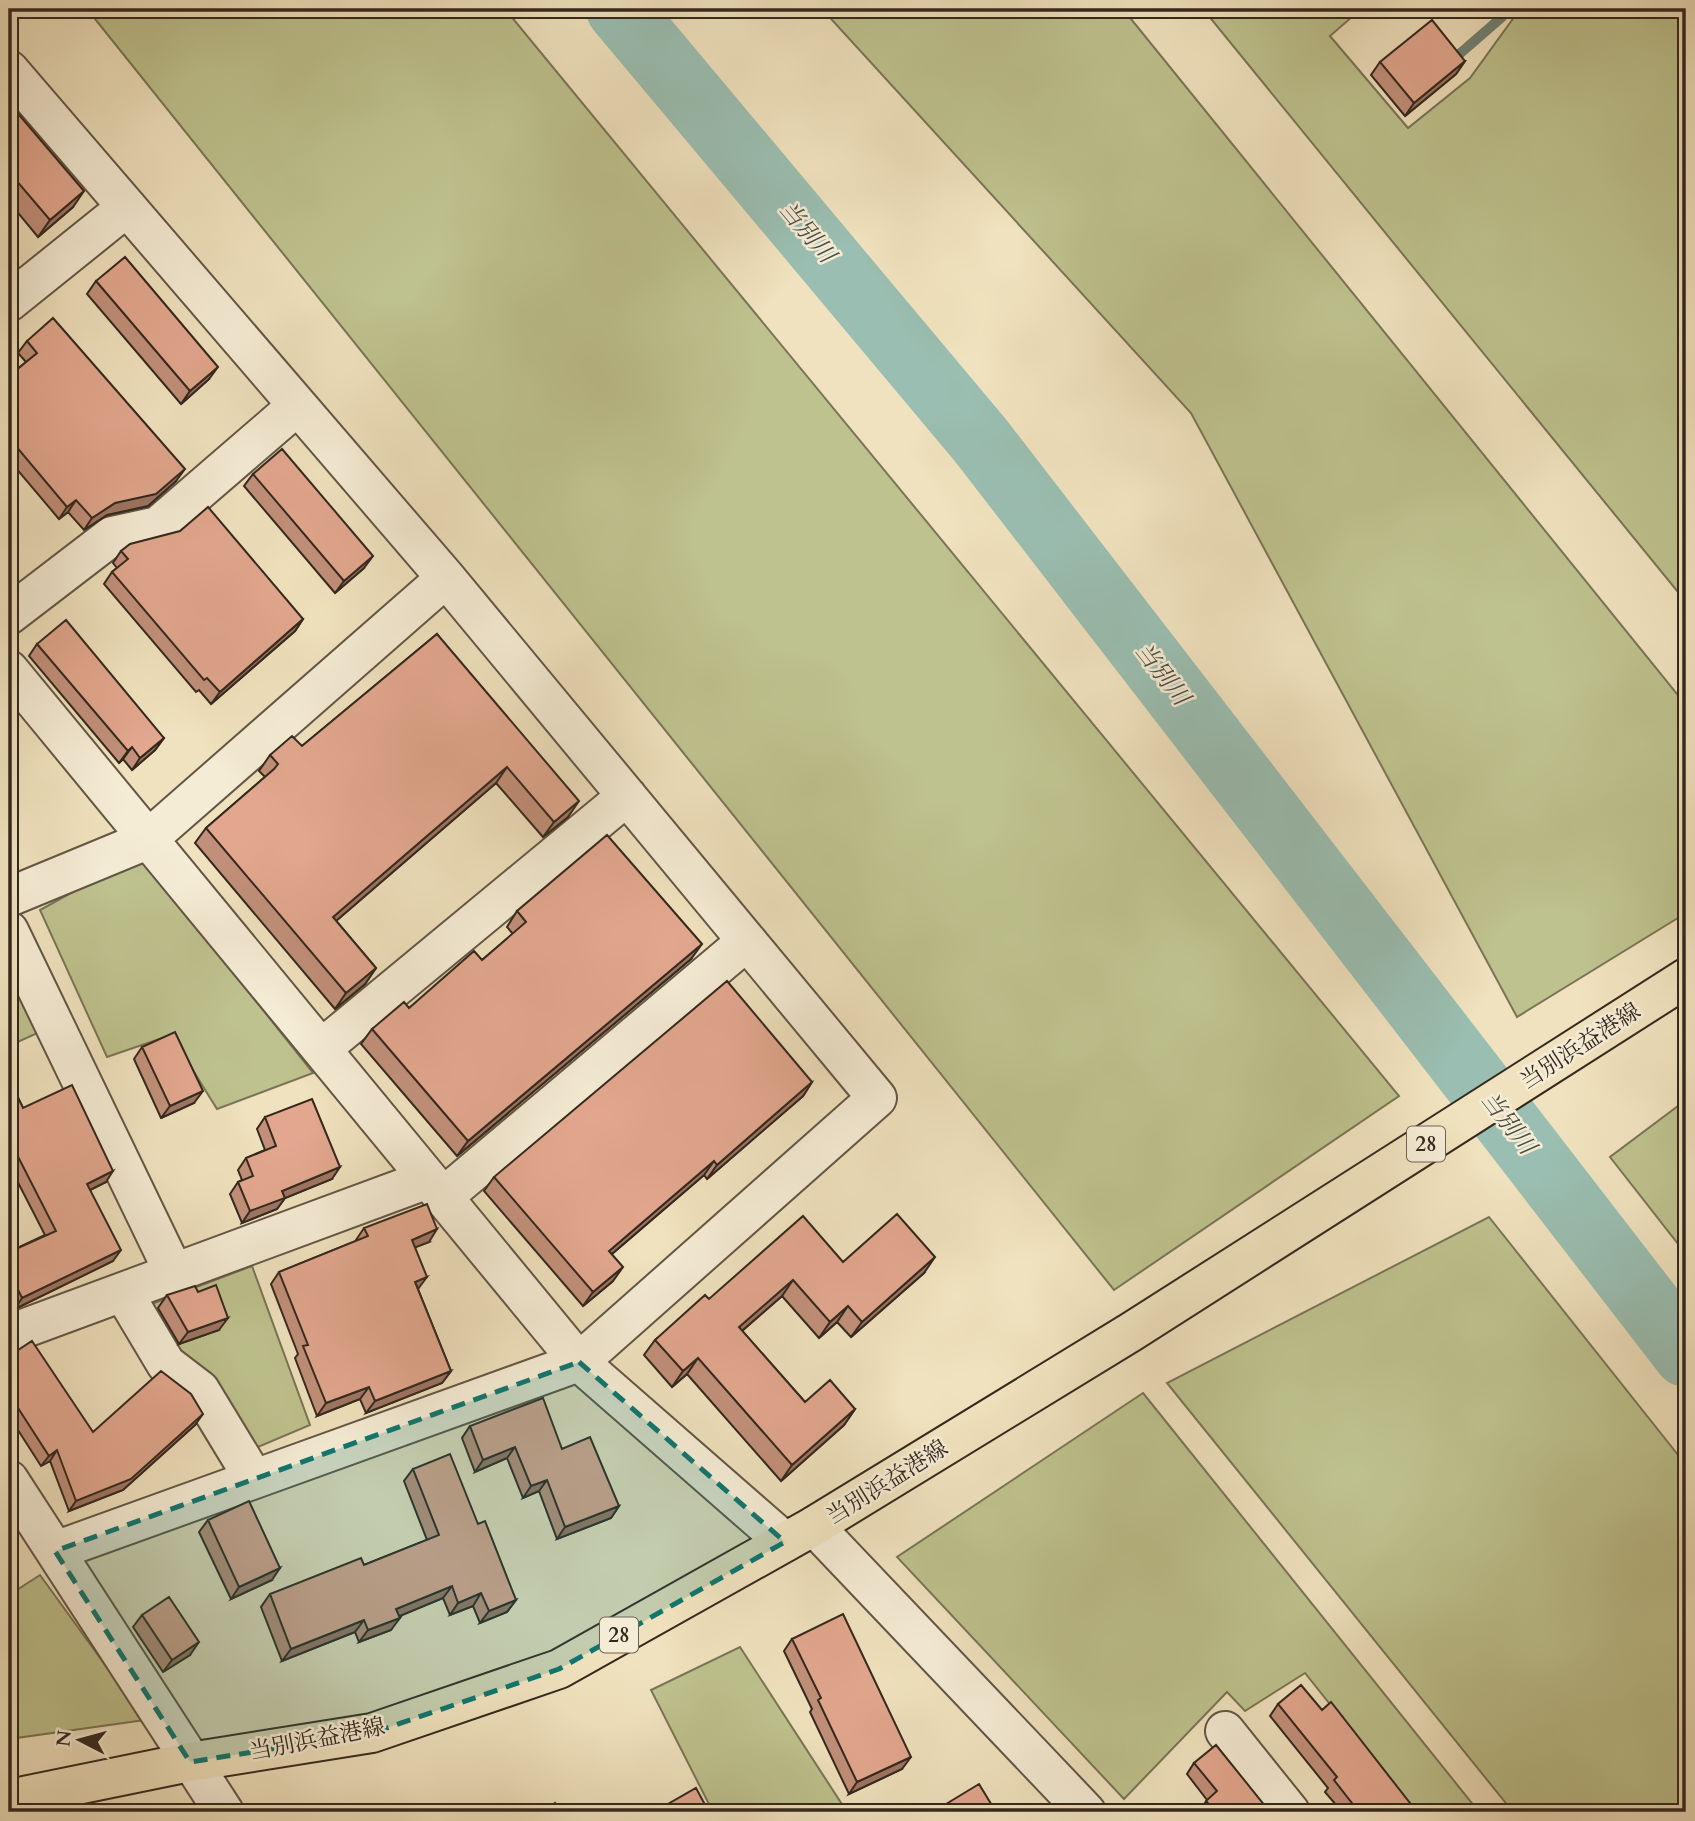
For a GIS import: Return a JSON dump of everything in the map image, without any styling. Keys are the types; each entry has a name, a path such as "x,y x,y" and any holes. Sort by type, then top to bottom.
{"main road":[{"name":"当別浜益港線","path":"9,1799 190,1762 372,1732 559,1669 800,1534 1165,1310 1686,978"}],"street":[{"path":"9,70 446,578 877,1098 579,1362 55,1550"},
{"path":"9,302 127,207"},
{"path":"9,615 112,536 158,526 298,406"},
{"path":"9,897 147,840 446,578"},
{"path":"9,670 579,1362 800,1534 1086,1812"},
{"path":"321,1049 626,796"},
{"path":"9,931 174,1273"},
{"path":"9,1334 174,1273 435,1188 747,941"},
{"path":"123,1292 166,1364 200,1390 254,1479"},
{"path":"9,1480 224,1812"},
{"path":"1225,1731 1290,1812"}],"highlighted area":[{"path":"579,1362 785,1542 559,1669 372,1733 190,1762 55,1551"}],"green space":[{"path":"87,9 505,9 1399,1096 1114,1290"},
{"path":"822,9 1123,9 1686,705 1686,913 1517,1017 1191,413"},
{"path":"1203,9 1361,9 1330,36 1408,128 1470,78 1520,9 1686,9 1686,595 1682,597"},
{"path":"140,855 313,1073 217,1109 171,1035 107,1057 40,910"},
{"path":"9,960 44,1030 9,1046"},
{"path":"1686,1100 1686,1254 1610,1157"},
{"path":"1489,1217 1686,1465 1686,1812 1513,1812 1167,1383"},
{"path":"252,1266 310,1425 253,1449 169,1355 141,1308"},
{"path":"1143,1393 1479,1812 1416,1812 1305,1673 1245,1711 1227,1692 1124,1799 897,1557"},
{"path":"40,1575 145,1720 9,1739 9,1595"},
{"path":"740,1647 847,1812 713,1812 651,1690"}],"building":[{"path":"1432,20 1465,61 1414,103 1380,62"},
{"path":"9,103 84,191 50,220 9,172"},
{"path":"125,257 218,367 190,391 96,281"},
{"path":"53,318 185,469 156,494 115,503 92,518 76,500 67,507 9,438 9,376 37,353 27,341"},
{"path":"282,449 373,556 344,581 253,474"},
{"path":"208,507 303,619 220,692 207,678 204,680 112,572 128,559 121,551 130,544 180,531"},
{"path":"66,620 164,738 140,758 132,747 128,751 37,644"},
{"path":"437,634 579,801 554,822 507,767 333,917 376,968 346,993 206,828 274,769 278,764 270,755 292,736 302,746"},
{"path":"607,835 702,944 468,1141 372,1029 404,1002 409,1008 474,951 482,960 526,922 517,911"},
{"path":"727,981 812,1082 717,1165 714,1161 609,1251 623,1267 593,1292 494,1177"},
{"path":"175,1032 203,1091 170,1106 142,1047"},
{"path":"9,1079 23,1108 72,1085 113,1171 87,1184 121,1250 22,1298 9,1271 9,1252 56,1231 9,1139"},
{"path":"312,1099 340,1167 282,1191 285,1198 250,1211 238,1182 253,1176 246,1158 276,1146 265,1117"},
{"path":"427,1204 437,1229 412,1240 427,1277 415,1282 451,1371 375,1401 369,1387 326,1403 303,1346 308,1345 279,1272 368,1236 364,1228"},
{"path":"897,1214 935,1257 862,1322 848,1306 830,1322 793,1280 739,1327 805,1402 830,1380 855,1409 792,1465 698,1358 683,1371 655,1340 705,1295 709,1299 803,1216 843,1262"},
{"path":"216,1285 228,1318 188,1332 167,1295 195,1286 198,1292"},
{"path":"32,1341 93,1432 161,1371 191,1394 203,1414 131,1479 76,1501 57,1450 49,1456 9,1394 9,1356"},
{"path":"543,1398 562,1449 590,1437 619,1506 565,1527 547,1480 531,1486 515,1447 483,1460 470,1426"},
{"path":"450,1454 478,1524 485,1521 516,1600 489,1611 481,1593 458,1603 452,1586 396,1609 400,1618 368,1630 364,1620 291,1649 270,1594 361,1558 364,1565 439,1535 413,1469"},
{"path":"249,1501 280,1568 239,1587 208,1520"},
{"path":"169,1597 199,1642 172,1660 142,1615"},
{"path":"843,1614 911,1757 857,1782 792,1639"},
{"path":"1301,1685 1322,1710 1331,1702 1417,1812 1359,1812 1334,1780 1337,1777 1278,1704"},
{"path":"1216,1745 1270,1812 1215,1812 1206,1801 1217,1791 1194,1763"},
{"path":"979,1784 996,1812 933,1812"},
{"path":"696,1788 709,1812 654,1812"},
{"path":"555,1803 563,1812 544,1812"}],"waterway":[{"name":"当別川","path":"619,9 981,441 1686,1354"},
{"path":"1456,57 1502,17 1507,9"}]}
